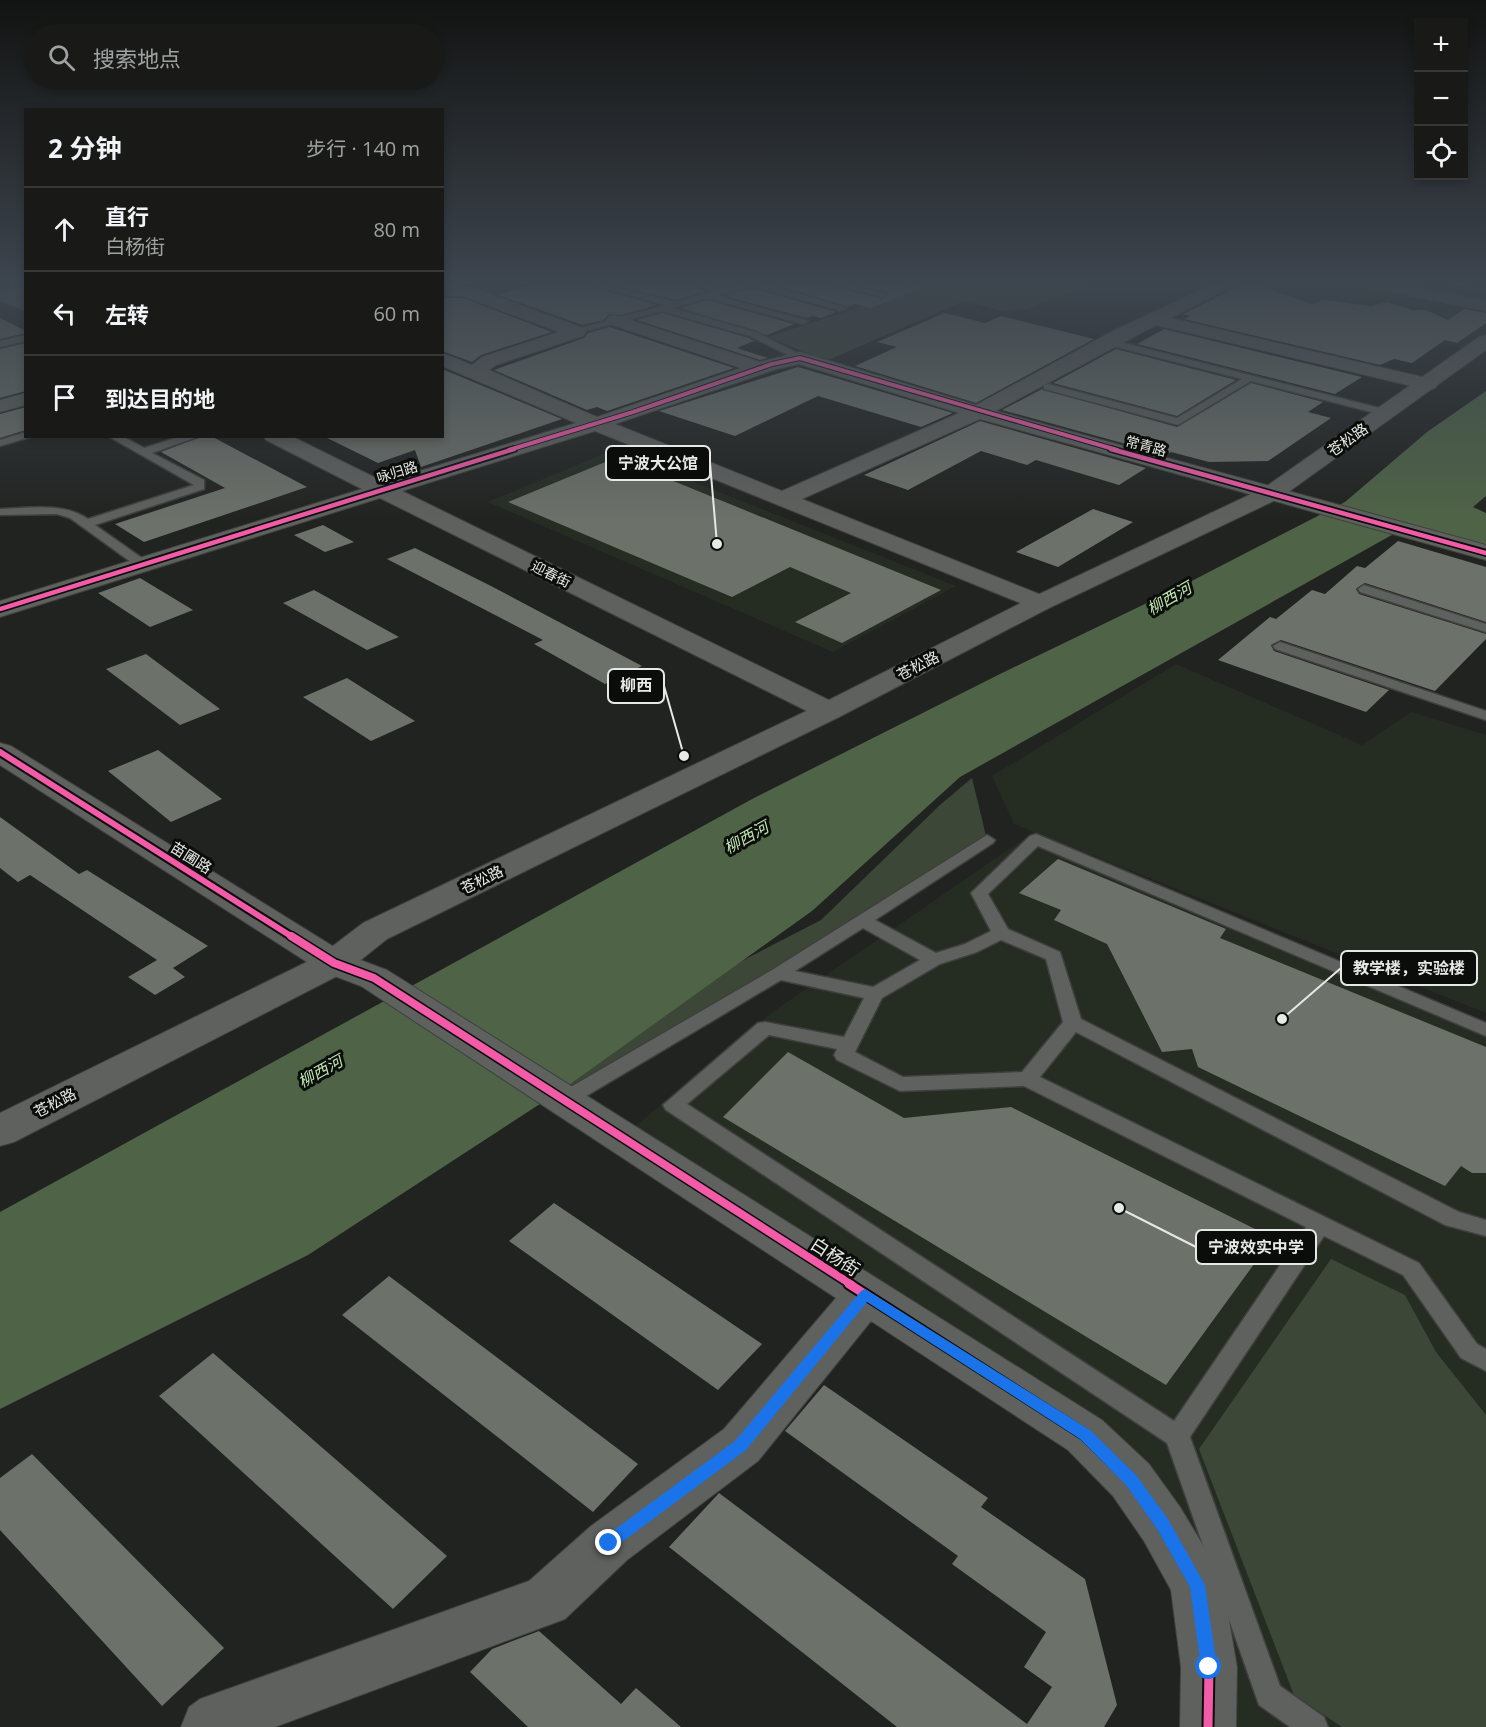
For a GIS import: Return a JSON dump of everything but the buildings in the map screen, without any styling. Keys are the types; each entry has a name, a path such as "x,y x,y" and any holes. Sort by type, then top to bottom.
{"street":[{"path":"451,363 594,423 1040,603"},
{"path":"480,374 479,368 487,363"},
{"path":"742,363 759,368"},
{"name":"咏归路","path":"0,609 781,363"},
{"name":"常青路","path":"815,363 978,412 1486,554"},
{"path":"782,499 978,412 1070,363"},
{"path":"1338,363 1428,384"},
{"name":"苍松路","path":"0,1131 334,963 375,932 829,711 1040,603 1289,498 1387,413 1457,363"},
{"name":"苍松路","path":"334,963 372,955 1289,498 1478,363"},
{"path":"0,406 24,400"},
{"name":"迎春街","path":"277,438 829,711"},
{"name":"苗圃路","path":"0,752 334,963 374,978"},
{"name":"白杨街","path":"374,978 1085,1435 1131,1480 1162,1524 1197,1585 1209,1667 1208,1727"},
{"path":"209,1727 231,1715 546,1601 609,1543 741,1446 865,1294"}],"lane":[{"path":"1189,363 1387,413"},
{"path":"1048,387 1178,422 1250,378"},
{"path":"0,443 24,436"},
{"path":"88,523 200,486 200,482 117,438"},
{"path":"143,452 188,438"},
{"path":"0,512 57,511 74,515 142,564"},
{"path":"1364,589 1486,628"},
{"path":"1280,646 1486,716"},
{"path":"1486,1030 1036,839 979,893 1001,933 1053,956 1072,1023 1453,1219 1486,1228"},
{"path":"564,1100 778,974 987,840"},
{"path":"862,920 934,960"},
{"path":"1001,933 971,948 934,960 874,994 844,1055 900,1084 1027,1079 1411,1269 1478,1356 1486,1374"},
{"path":"778,974 874,994"},
{"path":"1027,1079 1072,1023"},
{"path":"849,1045 765,1028 673,1105 1177,1436 1269,1695 1314,1727"},
{"path":"1177,1436 1320,1224"}],"shaded area":[{"path":"613,450 956,586 833,652 488,502"},
{"path":"1176,664 1362,745 1411,712 1486,735 1486,1013 1014,824 992,776"},
{"path":"972,778 987,840 564,1100 523,1074 821,920 940,805"},
{"path":"1031,834 1486,1022 1486,1727 1224,1727 1169,1498 632,1129 774,1011"},
{"path":"1331,1259 1405,1295 1436,1352 1486,1415 1486,1727 1342,1727 1294,1695 1199,1449"}],"water":[{"name":"柳西河","path":"1486,391 1486,496 1473,507 1486,513 1486,545 1415,526 1390,536 960,777 812,911 566,1087 308,1255 0,1409 0,1212 754,798 998,675 1178,588 1345,502 1427,432"}],"cycle path":[{"path":"0,609 633,412 779,363"},
{"path":"815,363 978,412 1486,553"},
{"path":"0,752 334,963 374,978 1085,1435 1131,1480 1162,1524 1197,1585 1209,1667 1208,1727"}],"place":[{"name":"宁波大公馆","path":"717,544"},
{"name":"柳西","path":"684,756"},
{"name":"教学楼，实验楼","path":"1282,1019"},
{"name":"宁波效实中学","path":"1119,1208"}],"route":[{"path":"609,1543 741,1446 865,1294 1085,1435 1131,1480 1162,1524 1197,1585 1209,1667"}]}
